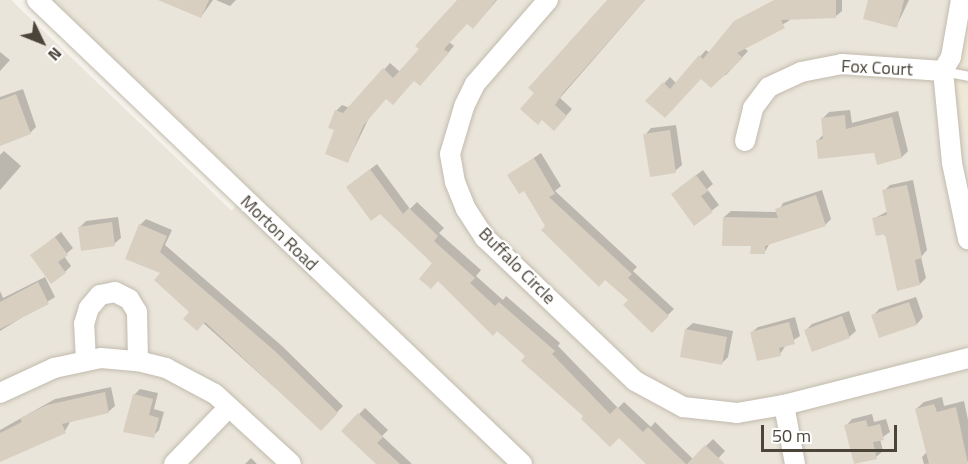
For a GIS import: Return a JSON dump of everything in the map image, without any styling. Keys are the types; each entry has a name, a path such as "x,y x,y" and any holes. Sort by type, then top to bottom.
{"street":[{"name":"Morton Road","path":"37,0 522,464"},
{"name":"Buffalo Circle","path":"548,0 483,73 464,107 450,154 466,209 485,238 635,381 659,396 706,412 737,413 784,405 968,358"},
{"path":"962,0 951,57 943,71 952,163 968,239"},
{"name":"Fox Court","path":"745,141 753,108 769,87 801,72 842,64 943,71"},
{"path":"86,360 84,324 89,308 100,295 115,292 129,299 137,312 138,361"},
{"path":"0,393 32,375 86,360 138,361 192,380 229,407 291,464"},
{"path":"784,405 795,464"},
{"path":"174,464 229,407"}],"lane":[{"path":"943,71 968,76"}],"shaded area":[{"path":"0,0 11,0 232,211 249,188 52,0 968,0 968,464 0,464"},
{"path":"968,14 968,154 954,72"}],"building":[{"path":"158,0 209,0 201,18"},
{"path":"457,0 496,0 473,29 467,24 444,49 449,53 420,86 414,81 393,105 386,99 363,126 348,163 325,154 334,130 328,128 335,110 343,113 383,68 393,78 419,49 415,46"},
{"path":"607,0 645,0 563,93 555,105 567,116 554,131 542,120 538,125 520,109 534,93 528,88"},
{"path":"774,0 836,0 836,18 781,20 785,28 737,53 743,58 711,88 701,79 665,118 645,101 663,82 670,89 699,55 703,59 734,21"},
{"path":"868,0 904,0 897,28 863,19"},
{"path":"16,94 31,134 0,146 0,100"},
{"path":"845,115 846,129 892,117 902,158 877,165 874,153 818,159 816,140 823,139 821,118"},
{"path":"670,130 676,173 650,177 643,134"},
{"path":"534,158 555,194 549,197 632,274 628,278 669,316 652,333 623,305 628,300 605,280 599,287 541,230 545,226 524,191 519,194 507,175"},
{"path":"370,169 403,214 409,208 438,236 434,241 475,278 470,283 495,306 499,302 555,351 552,354 610,414 617,407 643,432 648,427 686,464 646,464 619,438 610,447 581,419 583,416 521,361 525,356 497,331 493,336 438,281 431,289 419,279 432,263 380,214 371,221 346,187"},
{"path":"696,175 708,191 701,196 713,212 694,226 671,194"},
{"path":"907,185 922,258 915,260 920,285 897,291 885,234 876,236 872,218 887,215 882,190"},
{"path":"816,195 826,226 765,246 765,254 750,254 751,246 722,246 723,217 778,218 775,209"},
{"path":"112,222 115,246 81,251 78,227"},
{"path":"139,224 167,236 160,252 276,352 338,413 321,431 205,322 197,331 183,319 189,312 154,280 160,273 125,259"},
{"path":"55,237 68,255 58,262 66,273 51,284 30,255"},
{"path":"38,282 49,304 0,329 0,302"},
{"path":"909,302 917,325 879,338 871,315"},
{"path":"842,316 850,338 812,352 804,330"},
{"path":"789,322 795,344 779,348 781,356 757,361 750,332"},
{"path":"685,329 727,337 722,365 680,357"},
{"path":"105,392 109,413 62,424 66,433 0,462 0,433 22,422 20,418 47,405"},
{"path":"133,394 153,399 149,415 159,418 154,438 123,432"},
{"path":"934,404 937,412 956,407 968,464 929,464 915,409"},
{"path":"358,413 383,437 377,443 400,464 376,464 341,431"},
{"path":"866,420 868,427 880,424 884,440 873,442 877,459 854,464 844,425"},
{"path":"705,445 725,464 687,464"}]}
